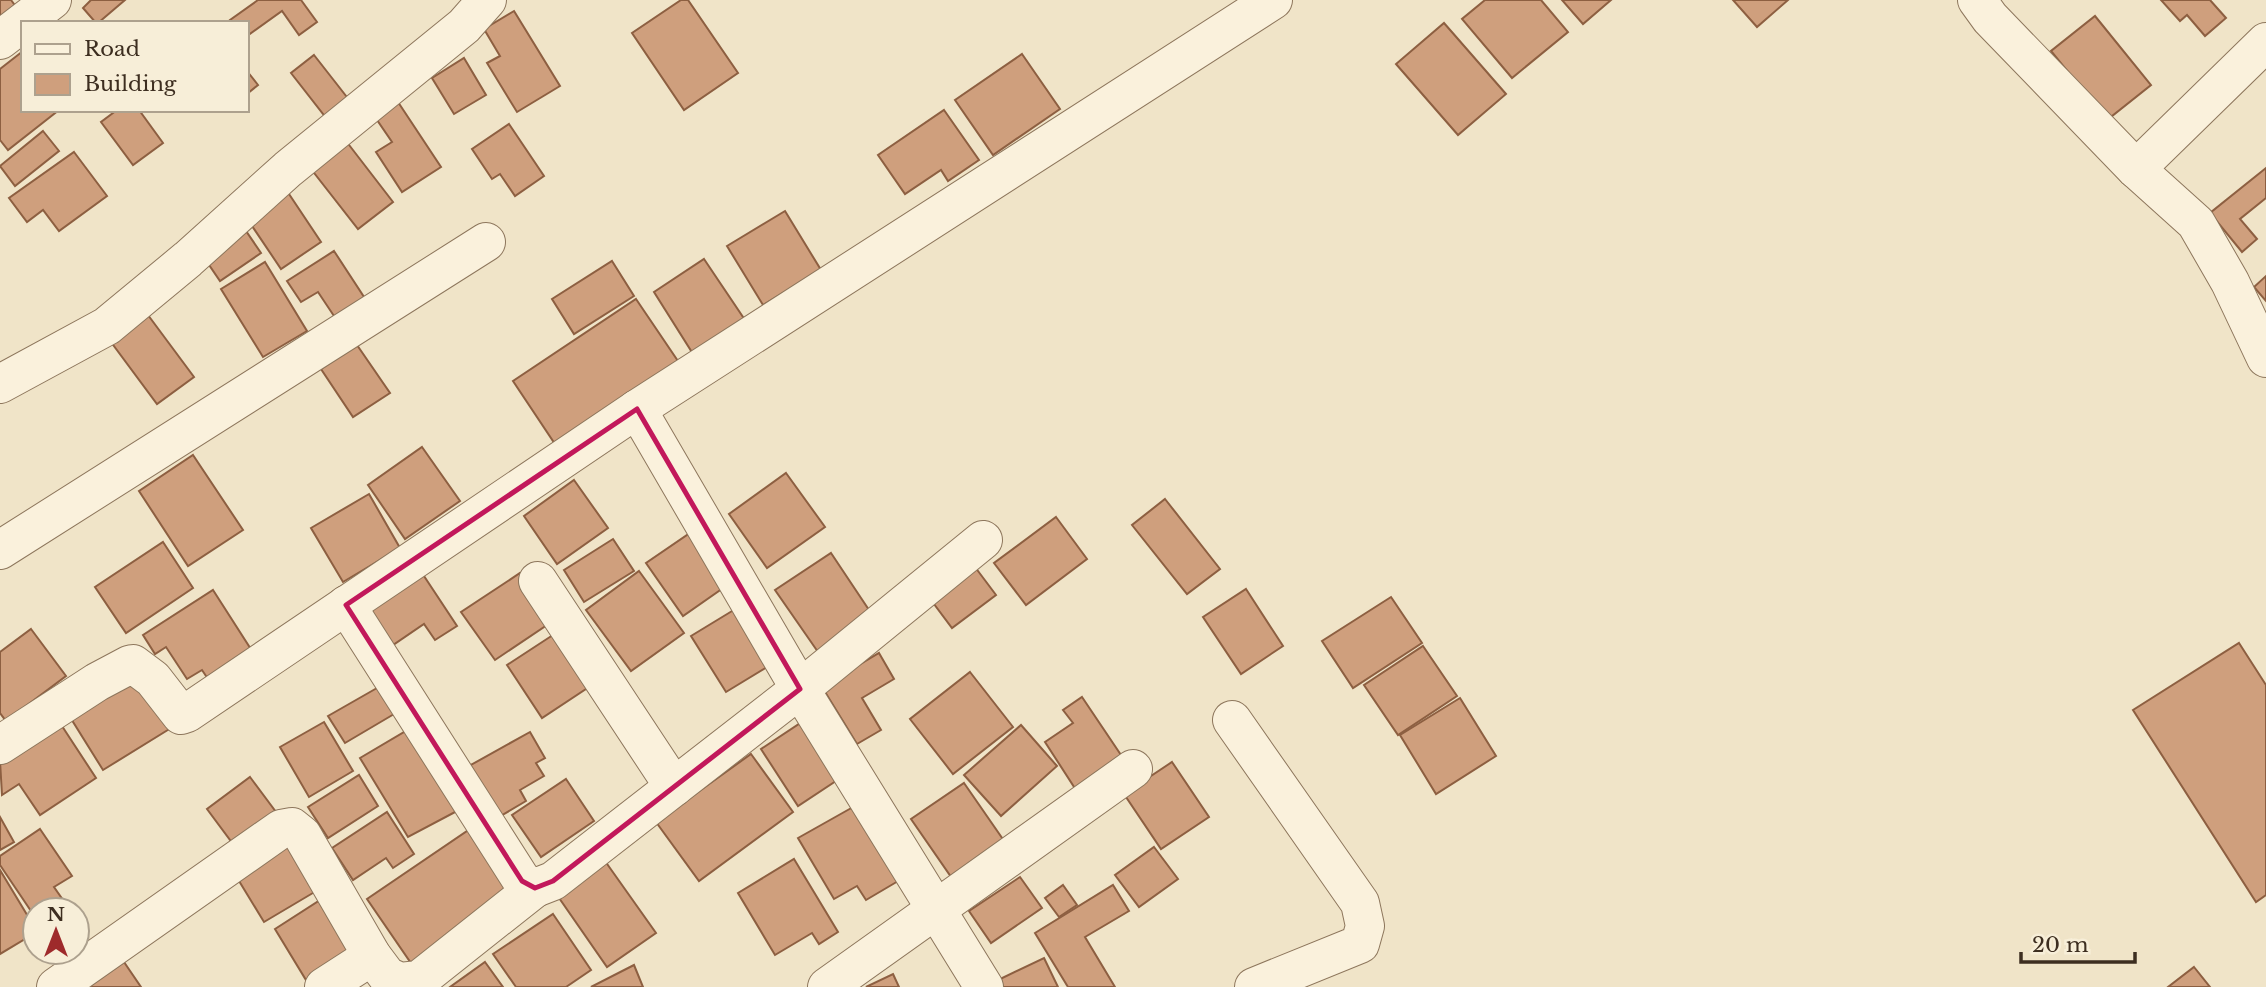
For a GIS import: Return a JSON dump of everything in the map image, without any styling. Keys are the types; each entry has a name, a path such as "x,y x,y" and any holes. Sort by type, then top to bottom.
{"street":[{"path":"25,21 52,0"},
{"path":"0,384 107,326 188,260 288,169 464,26 487,0"},
{"path":"0,745 97,682 133,664 153,679 181,715 184,715 637,409 1273,0"},
{"path":"1977,0 1990,18 2136,169 2196,223 2230,282 2266,358"},
{"path":"0,40 21,24"},
{"path":"2136,169 2266,42"},
{"path":"0,550 486,242"},
{"path":"637,409 800,689 984,987"},
{"path":"56,987 281,829 292,827 302,835 372,956 387,976 401,982 419,980 535,888 553,881 800,689 983,540"},
{"path":"538,581 674,787"},
{"path":"346,606 522,881 535,888"},
{"path":"1232,720 1360,903 1365,926 1360,944 1254,987"},
{"path":"827,987 1133,769"},
{"path":"324,987 372,956"}],"highlighted area":[{"path":"637,409 800,689 553,881 535,888 522,881 346,605"}],"building":[{"path":"0,0 11,0 22,15 0,31"},
{"path":"91,0 125,0 100,21 94,21 83,8"},
{"path":"258,0 301,0 317,22 299,35 282,11 248,35 248,21 230,20"},
{"path":"681,0 688,0 738,73 684,110 632,33"},
{"path":"1485,0 1541,0 1568,32 1512,78 1462,19"},
{"path":"1562,0 1611,0 1583,24"},
{"path":"1733,0 1788,0 1757,27"},
{"path":"2161,0 2210,0 2226,18 2205,36 2187,15 2180,21"},
{"path":"514,11 560,86 517,112 487,63 500,56 484,29"},
{"path":"2095,16 2151,85 2107,120 2051,51"},
{"path":"1444,23 1506,94 1458,135 1396,64"},
{"path":"21,53 21,112 56,112 8,150 0,140 0,69"},
{"path":"1022,54 1060,109 993,155 955,100"},
{"path":"314,55 350,101 327,119 291,73"},
{"path":"464,58 486,95 454,114 432,78"},
{"path":"248,72 258,85 248,93"},
{"path":"398,102 441,167 402,192 376,152 392,142 375,117"},
{"path":"944,110 979,160 948,181 941,170 905,194 878,155"},
{"path":"114,112 140,112 163,143 133,165 101,122"},
{"path":"509,124 544,176 515,196 500,174 492,179 472,149"},
{"path":"43,131 59,151 15,186 0,166"},
{"path":"346,141 393,202 358,229 311,169"},
{"path":"74,152 107,196 59,231 43,210 27,222 9,198"},
{"path":"2266,168 2266,198 2240,219 2257,239 2242,252 2210,213"},
{"path":"287,191 321,242 281,269 246,217"},
{"path":"785,211 821,270 763,305 727,246"},
{"path":"244,228 261,253 220,281 203,256"},
{"path":"334,251 366,300 336,319 318,292 301,302 287,281"},
{"path":"704,259 747,323 695,357 654,292"},
{"path":"612,261 634,296 574,334 552,299"},
{"path":"265,262 307,331 263,357 221,289"},
{"path":"2266,276 2266,301 2254,287"},
{"path":"636,299 682,367 559,450 513,381"},
{"path":"145,311 194,377 157,404 108,338"},
{"path":"357,345 390,393 353,417 321,369"},
{"path":"422,447 460,501 405,539 368,485"},
{"path":"193,455 243,530 188,566 139,491"},
{"path":"786,473 825,527 767,568 729,514"},
{"path":"574,480 608,528 557,564 524,516"},
{"path":"369,494 400,548 343,582 311,528"},
{"path":"1165,499 1220,569 1187,594 1132,525"},
{"path":"1056,517 1087,559 1026,605 994,563"},
{"path":"690,533 726,586 683,616 646,563"},
{"path":"613,539 634,571 584,602 564,570"},
{"path":"163,542 193,588 126,633 95,587"},
{"path":"831,553 873,616 818,652 775,590"},
{"path":"975,567 996,595 952,628 931,600"},
{"path":"639,571 684,633 631,671 586,610"},
{"path":"422,573 457,626 435,640 424,624 393,645 368,609"},
{"path":"520,573 553,621 495,660 461,612"},
{"path":"1246,589 1283,646 1241,674 1203,617"},
{"path":"213,590 254,654 210,682 202,670 187,679 166,647 155,654 143,635"},
{"path":"1391,597 1422,643 1353,688 1322,641"},
{"path":"737,608 772,664 726,692 691,636"},
{"path":"31,629 66,676 6,721 0,713 0,652"},
{"path":"559,631 595,683 542,718 507,665"},
{"path":"2239,643 2266,685 2266,895 2256,902 2133,710"},
{"path":"1423,646 1457,696 1398,735 1364,685"},
{"path":"879,653 894,679 862,698 881,730 857,744 822,687"},
{"path":"970,672 1013,727 953,774 910,719"},
{"path":"138,675 171,728 103,770 70,717"},
{"path":"391,680 406,707 345,743 328,716"},
{"path":"1082,697 1125,761 1078,793 1045,742 1073,723 1063,710"},
{"path":"1460,698 1496,756 1436,794 1400,735"},
{"path":"808,718 845,775 798,806 761,749"},
{"path":"324,722 353,771 309,797 280,747"},
{"path":"60,723 96,778 40,815 19,784 2,795 0,761"},
{"path":"1021,725 1057,766 1001,816 964,775"},
{"path":"411,728 457,811 408,837 360,758"},
{"path":"530,732 545,758 536,763 544,776 520,790 526,801 499,817 469,766"},
{"path":"751,754 793,812 699,881 656,822"},
{"path":"1172,762 1209,817 1161,849 1124,794"},
{"path":"359,775 378,806 328,838 308,807"},
{"path":"250,777 282,820 239,852 207,809"},
{"path":"566,779 594,821 541,857 512,815"},
{"path":"964,783 1009,848 956,884 911,819"},
{"path":"862,802 905,877 866,900 857,886 834,899 798,838"},
{"path":"387,812 414,854 393,868 386,858 353,880 332,848"},
{"path":"0,817 14,842 0,850"},
{"path":"473,827 519,894 413,966 367,899"},
{"path":"40,829 72,876 54,887 60,896 21,896 0,865 0,856"},
{"path":"293,836 323,887 264,922 233,871"},
{"path":"1154,847 1178,879 1139,907 1115,875"},
{"path":"794,859 838,932 819,944 812,933 775,955 738,893"},
{"path":"605,861 656,933 607,967 557,895"},
{"path":"0,870 21,905 21,941 0,954"},
{"path":"1020,877 1042,908 991,943 969,911"},
{"path":"1063,885 1077,905 1059,917 1045,898"},
{"path":"1113,885 1129,911 1085,937 1115,987 1068,987 1035,933"},
{"path":"328,895 360,946 306,980 275,929"},
{"path":"553,914 591,970 566,987 516,987 493,954"},
{"path":"1044,958 1058,987 999,987 996,981"},
{"path":"124,962 141,987 88,987"},
{"path":"485,962 503,987 450,987"},
{"path":"634,965 643,987 591,987"},
{"path":"2194,967 2210,987 2168,987"},
{"path":"893,974 899,987 866,987"}]}
